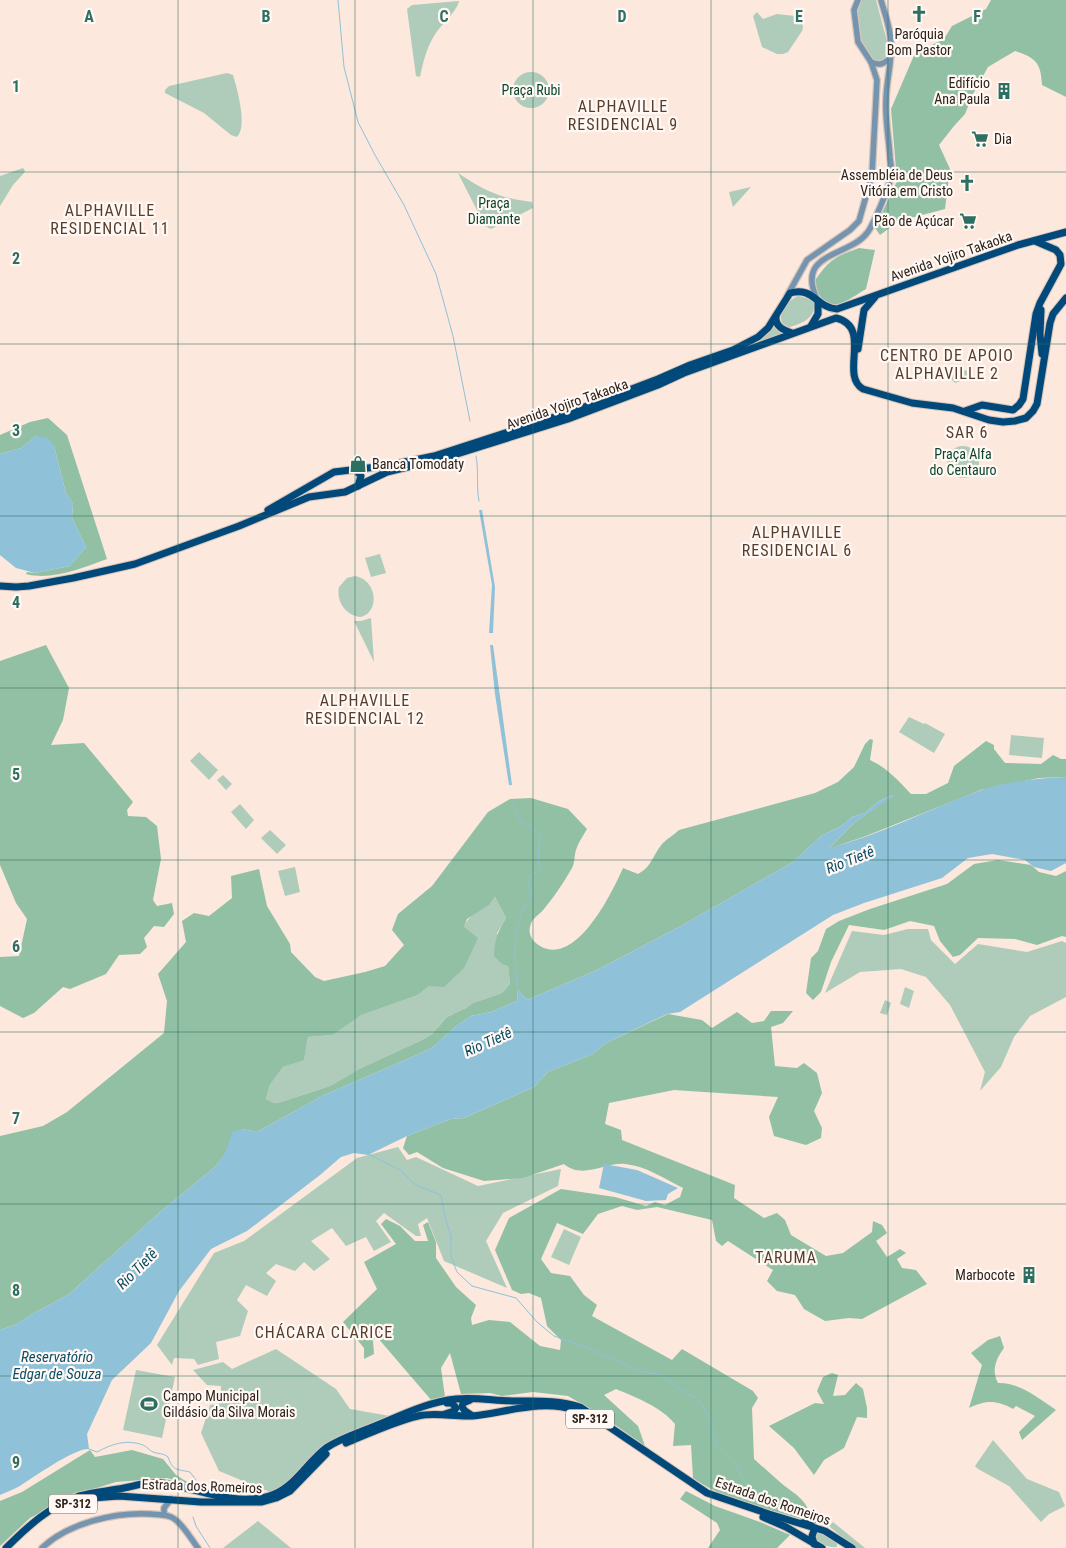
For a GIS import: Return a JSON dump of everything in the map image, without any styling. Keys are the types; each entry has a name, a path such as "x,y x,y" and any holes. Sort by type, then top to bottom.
{"main road":[{"name":"Avenida Yojiro Takaoka","path":"818,301 830,308 837,309 1018,245 1066,232"},
{"path":"1035,241 1056,250 1060,255 1060,264"},
{"path":"965,411 982,405 1013,410 1019,406 1023,399 1036,314 1040,302 1066,254"},
{"path":"792,333 779,327 776,320 790,293 801,291 809,293 818,301 818,314 811,326"},
{"path":"878,295 864,310 854,372 855,383 863,389 912,402 965,411 989,420 1003,422 1026,418 1037,404 1043,360 1053,314 1066,298"},
{"path":"1040,302 1040,334 1043,360"},
{"name":"Avenida Yojiro Takaoka","path":"239,526 338,470 385,466 434,456 579,409 733,350 758,337 776,317"},
{"name":"Avenida Yojiro Takaoka","path":"239,526 309,497 345,492 387,472 441,460 568,419 658,385 684,373 836,318 847,323 851,329 855,343 854,372"},
{"path":"355,469 360,476 358,486"},
{"path":"319,480 322,491 328,494"},
{"path":"0,590 24,590 135,564 239,526"},
{"path":"0,586 29,586 73,578"},
{"name":"Estrada dos Romeiros","path":"6,1548 31,1524 62,1503 88,1494 150,1483 170,1484 200,1493 228,1497 254,1498 268,1496 287,1487 319,1454 333,1444 406,1413 458,1398 556,1402 580,1408 594,1415 707,1493 722,1500 825,1531 839,1538 852,1548"},
{"path":"472,1399 463,1403 462,1407 464,1411 472,1416"},
{"path":"439,1403 452,1403 455,1405 454,1411 442,1414"},
{"name":"Estrada dos Romeiros","path":"12,1548 40,1522 64,1508 81,1501 107,1496 240,1503 269,1501 290,1491 322,1457 336,1448 408,1419 430,1414 472,1416 535,1407 562,1408 578,1412 700,1494 721,1504 779,1523 822,1548"},
{"path":"149,1497 145,1490 150,1483"},
{"path":"170,1484 173,1491 171,1499"},
{"path":"800,1524 820,1517"},
{"path":"814,1528 812,1536 816,1546"},
{"path":"839,1538 840,1548"}],"street":[{"path":"786,298 807,260 850,230 859,221 872,175 877,80 871,62 858,42 854,10 858,0"},
{"path":"818,301 812,286 812,279 818,265 826,258 858,241 868,232 891,175 886,101 891,36 881,0"},
{"path":"871,62 885,63 890,58"},
{"path":"159,1498 164,1508 164,1515"},
{"path":"164,1508 171,1499"},
{"path":"42,1548 59,1534 82,1524 128,1514 164,1515 173,1518 198,1548"}],"green space":[{"path":"861,0 876,0 888,45 887,58 881,61 873,61 862,44 857,10"},
{"path":"991,0 1066,0 1066,97 1042,85 1039,66 1036,62 1028,56 1015,51 988,67 973,94 965,114 939,145 950,169 945,209 899,221 880,235 875,228 897,181 891,109 915,53 944,39 952,26 986,9"},
{"path":"459,1 455,10 431,41 420,77 416,76 407,9 412,5"},
{"path":"757,12 763,19 777,14 795,16 802,23 802,31 788,52 777,54 762,47 753,16"},
{"name":"Praça Rubi","path":"531,72 543,78 549,90 543,102 531,108 519,102 513,90 519,78"},
{"path":"227,73 233,75 241,107 242,125 237,137 231,135 204,113 165,93 169,86"},
{"path":"23,168 24,173 13,185 0,206 0,176"},
{"name":"Praça Diamante","path":"458,173 493,193 532,202 533,208 491,229 485,226"},
{"path":"751,187 733,207 729,192"},
{"path":"859,248 875,250 866,289 842,303 836,305 829,304 818,293 814,282 833,260"},
{"path":"798,296 814,302 813,312 803,322 789,327 782,323 781,314 787,303"},
{"path":"775,322 784,333 754,344 767,333"},
{"path":"965,370 969,373 969,378 955,383 951,379 952,375"},
{"path":"48,418 67,435 107,559 56,575 36,576 26,574 27,572 35,573 70,566 86,547 72,518 73,504 66,493 54,446 36,436 21,448 0,454 0,435 30,422"},
{"name":"Praça Alfa do Centauro","path":"963,446 975,450 979,462 975,474 963,478 951,474 947,462 951,450"},
{"path":"380,554 386,573 371,577 365,558"},
{"path":"355,576 362,578 368,583 373,595 371,608 367,614 361,617 351,614 343,607 338,593 339,587 347,578"},
{"path":"371,618 374,662 354,621"},
{"path":"46,645 69,688 63,720 51,745 84,743 133,802 127,810 128,816 146,817 157,826 161,859 153,900 157,906 172,903 174,914 164,927 154,926 144,938 147,947 140,954 119,955 106,974 70,989 63,987 34,1013 23,1018 0,1006 0,957 19,956 27,919 16,903 0,865 0,661"},
{"path":"909,717 945,734 934,753 899,732"},
{"path":"1011,735 1044,738 1042,758 1009,755"},
{"path":"870,739 873,740 870,760 897,779 911,794 926,794 948,783 954,766 986,741 994,745 994,749 1005,763 1041,764 1053,755 1066,759 1066,777 1039,778 981,790 866,836 828,849 854,823 893,795 879,801 865,813 852,817 843,825 821,836 793,862 679,927 597,970 527,1000 518,990 517,1001 491,1012 471,1016 455,1027 433,1047 322,1096 257,1132 242,1129 216,1166 159,1213 68,1295 17,1324 0,1330 0,1136 43,1126 67,1112 164,1033 167,1001 158,974 186,942 182,921 194,913 209,916 232,898 231,876 259,869 267,906 290,944 291,952 315,977 324,981 365,972 385,966 404,945 392,930 398,914 432,886 488,812 510,799 531,798 568,809 587,829 575,852 572,868 551,900 531,924 530,935 533,940 540,946 553,950 567,946 591,924 610,894 623,868 638,874 643,871 663,843 679,830 815,793 838,782 854,767 865,744","holes":["495,897 506,918 497,936 494,956 502,964 508,966 510,984 502,993 473,1003 447,1017 432,1034 422,1040 359,1069 330,1086 281,1102 273,1103 266,1099 270,1085 283,1067 304,1060 308,1037 333,1035 361,1015 418,995 429,986 444,987 464,968 478,938 464,927 467,919 489,905"]},
{"path":"199,752 218,770 209,780 190,761"},
{"path":"223,775 232,784 226,790 217,780"},
{"path":"240,804 254,820 246,829 231,812"},
{"path":"270,830 286,845 277,854 261,838"},
{"path":"998,860 1031,865 1039,872 1056,876 1066,871 1066,937 1062,936 1037,945 1015,939 978,938 960,955 953,957 940,941 934,926 910,921 884,930 849,925 831,962 821,992 813,1000 806,993 811,958 818,951 826,929 839,921 870,909 947,884 974,864"},
{"path":"295,867 300,892 285,896 278,871"},
{"path":"495,897 506,918 497,933 508,965 510,984 502,993 473,1003 447,1017 432,1034 422,1040 359,1069 330,1086 281,1102 272,1103 266,1099 270,1085 283,1067 304,1059 308,1037 333,1035 360,1015 418,995 429,986 470,917"},
{"path":"908,929 928,929 931,940 955,964 978,944 1027,952 1062,941 1066,943 1066,997 1030,1016 1014,1037 1001,1067 980,1091 985,1072 950,1005 926,977 901,969 860,972 825,993 852,931 884,935"},
{"path":"905,987 914,991 909,1008 900,1004"},
{"path":"885,1000 891,1003 887,1015 880,1013"},
{"path":"771,1011 793,1011 783,1023 771,1027 775,1066 797,1068 804,1063 817,1073 822,1093 814,1111 822,1128 821,1138 806,1145 774,1136 769,1117 778,1097 674,1090 609,1103 605,1124 621,1130 622,1140 735,1185 734,1198 764,1218 777,1213 785,1220 791,1235 826,1256 843,1253 872,1232 873,1221 882,1225 887,1233 876,1241 887,1257 900,1249 906,1253 897,1259 902,1268 916,1270 927,1284 862,1319 849,1318 825,1321 804,1309 795,1295 777,1291 767,1281 773,1270 728,1241 722,1246 716,1241 712,1220 657,1207 637,1210 622,1206 598,1214 583,1234 557,1223 541,1259 551,1273 570,1276 584,1295 597,1305 592,1316 672,1360 682,1349 753,1391 758,1398 752,1408 754,1459 802,1500 810,1514 805,1519 731,1498 693,1478 691,1445 673,1446 675,1424 655,1407 616,1389 604,1395 638,1426 645,1446 604,1417 568,1396 533,1392 502,1396 490,1393 461,1394 450,1353 441,1368 445,1397 432,1401 377,1337 373,1340 374,1354 364,1359 364,1348 343,1322 377,1289 364,1262 396,1244 381,1224 386,1219 400,1226 415,1241 428,1241 423,1225 428,1222 436,1242 436,1258 456,1287 476,1305 471,1318 472,1325 489,1320 510,1322 540,1346 560,1350 561,1340 547,1326 541,1298 529,1293 521,1294 512,1290 495,1250 509,1218 561,1189 615,1197 646,1206 655,1202 665,1205 680,1197 683,1188 648,1170 625,1164 586,1171 571,1169 564,1164 523,1178 484,1181 443,1168 417,1152 409,1155 403,1148 407,1136 451,1119 464,1118 534,1087 548,1072 593,1054 606,1043 668,1014 702,1020 712,1028 737,1012 752,1023 764,1021"},
{"path":"398,1147 407,1160 416,1157 478,1186 561,1169 558,1186 503,1213 486,1241 507,1288 444,1261 427,1218 418,1224 421,1236 416,1236 384,1213 376,1221 391,1242 374,1251 366,1237 346,1246 332,1228 311,1241 330,1259 314,1271 304,1262 295,1271 276,1264 266,1273 276,1281 267,1296 246,1285 237,1300 248,1311 240,1336 216,1342 219,1359 198,1365 194,1359 174,1358 172,1365 157,1345 214,1253 244,1241 357,1158"},
{"path":"564,1229 581,1237 569,1265 551,1257"},
{"path":"1000,1336 1004,1348 995,1365 998,1383 1006,1383 1021,1388 1056,1410 1022,1440 1019,1432 1035,1416 1016,1406 1013,1409 991,1402 969,1408 982,1365 971,1353 988,1340"},
{"path":"276,1349 336,1389 350,1409 390,1416 323,1445 275,1494 219,1471 201,1433 210,1405 221,1403 221,1386 207,1385 193,1370 223,1362 232,1369"},
{"name":"Campo Municipal Gildásio da Silva Morais","path":"136,1370 175,1377 162,1438 123,1430"},
{"path":"832,1373 838,1375 833,1396 845,1395 856,1383 863,1389 867,1418 857,1417 844,1448 824,1460 814,1475 794,1448 769,1426 815,1403 824,1404 817,1391 823,1377"},
{"path":"993,1440 1027,1479 1059,1492 1065,1506 1049,1514 1041,1522 1009,1486 978,1469 975,1466"},
{"path":"90,1450 95,1457 132,1450 163,1459 176,1475 192,1485 167,1478 116,1482 71,1496 30,1518 0,1546 0,1501 22,1492"},
{"path":"686,1491 715,1506 790,1535 777,1548 708,1548 720,1530 717,1523 680,1499"},
{"path":"258,1521 291,1548 223,1548"},
{"path":"833,1522 865,1548 855,1548 829,1526"},
{"path":"817,1533 829,1536 837,1543 837,1547 819,1542 815,1538"}],"water":[{"path":"36,436 47,437 54,446 66,493 73,504 72,518 86,547 70,566 35,573 16,568 0,555 0,454 21,448"},
{"path":"479,510 482,510 495,587 493,633 489,633 492,585"},
{"path":"490,645 493,645 512,785 509,785 495,694"},
{"name":"Reservatório Edgar de Souza","path":"1066,777 1066,863 1051,871 1034,867 1025,860 992,854 968,858 942,878 833,915 680,1012 667,1014 606,1043 593,1054 548,1072 534,1087 464,1118 451,1119 407,1136 368,1155 354,1153 341,1157 247,1231 211,1249 179,1291 151,1343 112,1380 87,1434 89,1449 64,1458 18,1487 0,1495 0,1330 17,1324 68,1295 159,1213 216,1166 226,1151 232,1132 242,1129 257,1132 322,1096 419,1054 433,1047 455,1027 471,1016 491,1012 517,1001 518,990 527,1000 597,970 679,927 793,862 821,836 843,825 852,817 865,813 879,801 896,794 854,823 829,848 886,829 960,798 999,785"},
{"path":"604,1164 637,1170 678,1188 668,1194 666,1200 646,1201 599,1188"}],"waterway":[{"path":"338,0 344,67 358,122 404,205 436,274 453,336 470,421"},
{"path":"476,456 479,501"},
{"path":"513,802 521,822 535,830 540,836 538,858 541,869 527,878 532,896 521,914 516,932 515,961 518,990"},
{"path":"368,1154 400,1170 416,1185 441,1195 451,1236 451,1257 457,1272 472,1286 516,1298 537,1322 554,1336 638,1370 663,1376 681,1390 697,1398 707,1412 717,1446 736,1465 743,1480 753,1490 794,1508 805,1515"},
{"path":"89,1449 97,1452 125,1442 137,1443 153,1452 168,1457 173,1467 190,1472 196,1480"},
{"path":"193,1517 196,1526 210,1548"}],"place":[{"name":"Paróquia Bom Pastor","path":"919,14"},
{"name":"Edifício Ana Paula","path":"1004,91"},
{"name":"Dia","path":"980,139"},
{"name":"Assembléia de Deus Vitória em Cristo","path":"967,183"},
{"name":"Pão de Açúcar","path":"968,221"},
{"name":"Banca Tomodaty","path":"358,464"},
{"name":"Marbocote","path":"1029,1275"},
{"name":"Campo Municipal Gildásio da Silva Morais","path":"149,1404"}],"district":[{"name":"ALPHAVILLE RESIDENCIAL 9","path":"623,115"},
{"name":"ALPHAVILLE RESIDENCIAL 11","path":"110,219"},
{"name":"CENTRO DE APOIO ALPHAVILLE 2","path":"947,364"},
{"name":"SAR 6","path":"967,432"},
{"name":"ALPHAVILLE RESIDENCIAL 6","path":"797,541"},
{"name":"ALPHAVILLE RESIDENCIAL 12","path":"365,709"},
{"name":"TARUMA","path":"786,1257"},
{"name":"CHÁCARA CLARICE","path":"324,1332"}],"water label":[{"name":"Rio Tietê","path":"850,860"},
{"name":"Rio Tietê","path":"488,1042"},
{"name":"Rio Tietê","path":"137,1269"}]}
